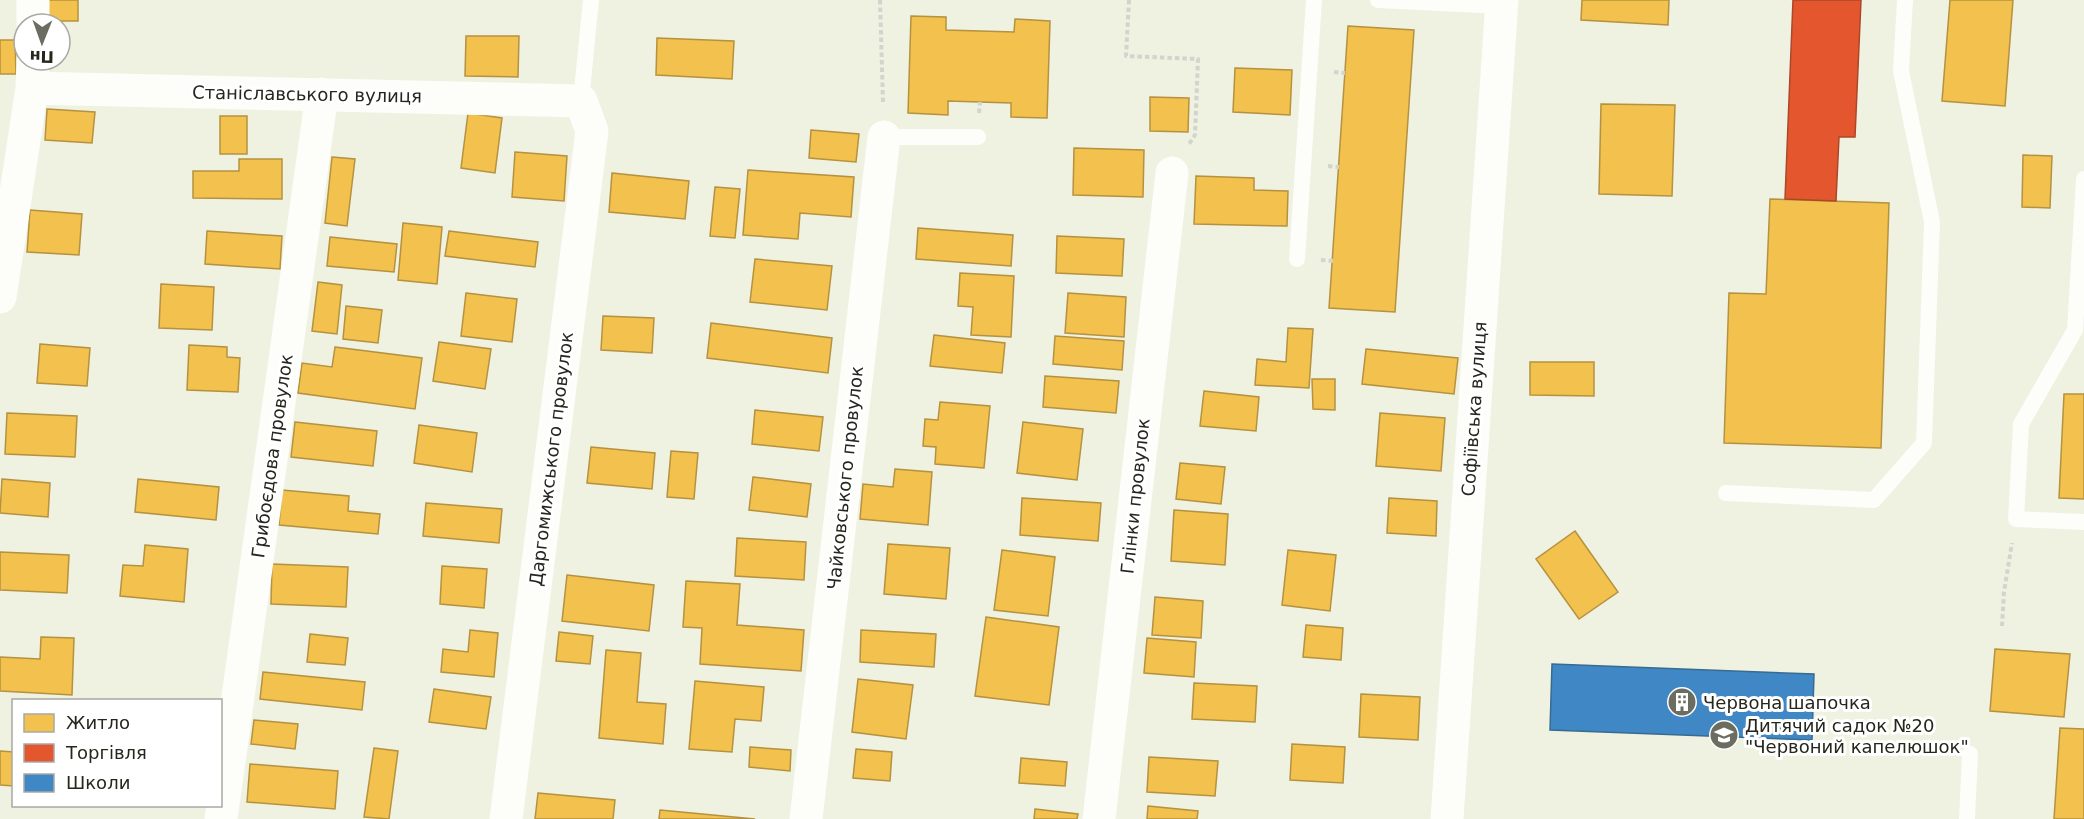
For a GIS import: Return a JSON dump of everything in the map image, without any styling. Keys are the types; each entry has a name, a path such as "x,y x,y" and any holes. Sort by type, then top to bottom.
{"street":[{"name":"Софіївська вулиця","path":"1447,819 1502,3"},
{"name":"Станіславського вулиця","path":"32,74 322,94 581,101"},
{"path":"0,297 32,74"},
{"name":"Грибоєдова провулок","path":"221,819 322,94"},
{"name":"Даргомижського провулок","path":"506,819 592,131 581,101"},
{"name":"Чайковського провулок","path":"806,819 884,136"},
{"name":"Глінки провулок","path":"1099,819 1172,173"}],"lane":[{"path":"581,101 591,0"},
{"path":"1297,259 1314,0"},
{"path":"1378,0 1502,3"},
{"path":"1726,494 1874,500 1924,443 1932,222 1901,72 1905,0"},
{"path":"884,136 978,137"},
{"path":"2084,179 2075,330 2021,424 2016,519 2084,522"},
{"path":"1967,819 1970,754"}],"path":[{"path":"880,0 884,136"},
{"path":"1129,0 1126,56 1198,59 1195,135 1172,173"},
{"path":"2002,626 2004,592 2016,519"}],"building: Житло":[{"path":"42,0 78,0 78,21 72,21 72,12 42,12"},
{"path":"1582,0 1669,0 1668,25 1581,20"},
{"path":"1950,0 2013,0 2005,106 1942,101"},
{"path":"911,16 946,17 946,30 1014,32 1015,19 1050,21 1047,118 1011,117 1011,103 948,101 948,115 908,113"},
{"path":"1348,26 1414,30 1395,312 1329,308"},
{"path":"466,36 519,36 518,77 465,76"},
{"path":"657,38 734,41 732,79 656,75"},
{"path":"0,40 12,40 12,72 16,74 0,74"},
{"path":"1235,68 1292,70 1290,115 1233,112"},
{"path":"1150,97 1189,98 1188,132 1150,131"},
{"path":"1601,104 1675,105 1672,196 1599,194"},
{"path":"47,109 95,112 92,143 45,140"},
{"path":"468,113 502,118 495,173 461,168"},
{"path":"220,116 247,116 247,154 220,154"},
{"path":"811,130 859,134 856,162 809,158"},
{"path":"1074,148 1144,150 1143,197 1073,195"},
{"path":"515,152 567,156 564,201 512,197"},
{"path":"2023,155 2052,156 2050,208 2022,207"},
{"path":"332,157 355,159 347,226 325,223"},
{"path":"239,159 282,159 282,199 193,198 193,171 239,171"},
{"path":"748,170 854,177 851,217 800,213 798,239 743,235"},
{"path":"612,173 689,181 685,219 609,212"},
{"path":"1196,176 1254,178 1254,190 1288,191 1287,226 1194,224"},
{"path":"715,187 740,189 735,238 710,236"},
{"path":"1770,199 1889,203 1881,448 1724,443 1729,293 1766,294"},
{"path":"30,210 82,214 79,255 27,252"},
{"path":"403,223 442,227 437,284 398,280"},
{"path":"918,228 1013,235 1011,266 916,259"},
{"path":"207,231 282,236 280,269 205,264"},
{"path":"449,231 538,242 535,267 445,256"},
{"path":"1057,236 1124,239 1122,276 1056,273"},
{"path":"330,237 397,244 394,272 327,266"},
{"path":"755,259 832,266 827,310 750,302"},
{"path":"960,273 1014,276 1011,337 971,335 973,307 958,306"},
{"path":"318,282 342,285 337,334 312,331"},
{"path":"161,284 214,287 212,330 159,328"},
{"path":"466,293 517,299 512,342 461,336"},
{"path":"1068,293 1126,297 1124,337 1065,333"},
{"path":"346,306 382,310 378,343 343,339"},
{"path":"603,316 654,318 652,353 601,350"},
{"path":"711,323 832,338 828,373 707,358"},
{"path":"1288,328 1313,329 1309,388 1255,385 1257,359 1286,362"},
{"path":"934,335 1005,343 1002,373 930,366"},
{"path":"1055,336 1124,341 1122,370 1053,364"},
{"path":"439,342 491,349 485,389 433,381"},
{"path":"40,344 90,348 87,386 37,383"},
{"path":"189,345 227,347 227,357 240,358 238,392 187,390"},
{"path":"335,347 422,358 415,409 298,393 302,363 332,367"},
{"path":"1366,349 1458,358 1454,394 1362,384"},
{"path":"1530,362 1594,362 1594,396 1530,395"},
{"path":"1045,376 1119,381 1116,413 1043,407"},
{"path":"1312,379 1335,379 1335,410 1313,409"},
{"path":"1204,391 1259,397 1256,431 1200,426"},
{"path":"2064,394 2084,394 2084,499 2059,498"},
{"path":"940,402 990,406 984,468 935,464 936,447 923,446 925,419 938,420"},
{"path":"755,410 823,417 819,451 752,444"},
{"path":"7,413 77,416 75,457 5,454"},
{"path":"1380,413 1445,418 1441,471 1376,466"},
{"path":"295,422 377,431 373,466 291,457"},
{"path":"1023,422 1083,429 1077,480 1017,473"},
{"path":"419,425 477,433 472,472 414,463"},
{"path":"591,447 655,453 652,489 587,483"},
{"path":"671,451 698,453 694,499 667,497"},
{"path":"1180,463 1225,467 1221,504 1176,499"},
{"path":"895,469 932,472 928,525 860,519 863,484 893,487"},
{"path":"753,477 811,484 807,517 749,510"},
{"path":"2,479 50,483 48,517 0,513"},
{"path":"138,479 219,487 216,520 135,512"},
{"path":"282,490 349,496 348,511 380,514 378,534 279,525"},
{"path":"1022,498 1101,503 1098,541 1020,535"},
{"path":"1389,498 1437,501 1436,536 1387,533"},
{"path":"426,503 502,509 499,543 423,536"},
{"path":"1174,510 1228,514 1225,565 1171,561"},
{"path":"1575,531 1618,592 1579,619 1536,559"},
{"path":"737,538 806,542 804,580 735,576"},
{"path":"888,544 950,548 946,599 884,594"},
{"path":"145,545 188,549 184,602 120,596 123,565 143,566"},
{"path":"1002,550 1055,557 1048,616 994,610"},
{"path":"1288,550 1336,555 1330,611 1282,605"},
{"path":"0,552 69,555 67,593 0,590"},
{"path":"272,564 348,567 346,607 271,604"},
{"path":"442,566 487,569 484,608 440,604"},
{"path":"567,575 654,585 649,631 562,621"},
{"path":"686,581 740,584 737,625 804,630 801,671 700,664 702,628 683,627"},
{"path":"1155,597 1203,601 1201,638 1152,635"},
{"path":"986,617 1059,627 1049,705 975,696"},
{"path":"1306,625 1343,628 1341,660 1303,657"},
{"path":"470,630 498,633 494,677 441,672 443,649 468,652"},
{"path":"861,630 936,634 934,667 860,662"},
{"path":"559,632 593,636 590,664 556,661"},
{"path":"310,634 348,638 345,665 307,662"},
{"path":"41,637 74,638 72,695 0,691 0,657 40,659"},
{"path":"1147,638 1196,642 1194,677 1144,673"},
{"path":"1995,649 2070,654 2064,717 1990,711"},
{"path":"606,650 641,653 637,702 666,704 663,744 599,738"},
{"path":"263,672 365,682 362,710 260,699"},
{"path":"858,679 913,685 906,739 852,732"},
{"path":"695,681 764,687 761,721 735,719 732,752 689,749"},
{"path":"1194,683 1257,686 1255,722 1192,719"},
{"path":"434,689 491,697 486,729 429,722"},
{"path":"1361,694 1420,697 1418,740 1359,737"},
{"path":"254,720 298,724 295,749 251,744"},
{"path":"2060,728 2084,729 2084,819 2054,819"},
{"path":"1292,744 1345,747 1343,783 1290,780"},
{"path":"750,747 791,750 790,771 749,767"},
{"path":"374,748 398,751 389,819 364,817"},
{"path":"856,749 892,752 890,781 853,778"},
{"path":"0,751 12,752 12,786 0,785"},
{"path":"1149,757 1218,761 1215,796 1147,792"},
{"path":"1021,758 1067,762 1065,786 1019,783"},
{"path":"250,764 338,771 335,809 247,802"},
{"path":"538,793 615,800 613,819 535,819"},
{"path":"1148,806 1198,811 1197,819 1147,819"},
{"path":"1035,809 1078,814 1077,819 1034,819"},
{"path":"660,810 755,819 659,819"}],"building: Торгівля":[{"path":"1793,0 1861,0 1855,137 1839,137 1836,201 1785,199"}],"building: Школи":[{"name":"Червона шапочка","path":"1552,664 1814,674 1812,740 1550,730"}],"place":[{"name":"Червона шапочка","path":"1682,702"},
{"name":"Дитячий садок №20 \"Червоний капелюшок\"","path":"1724,735"}]}
